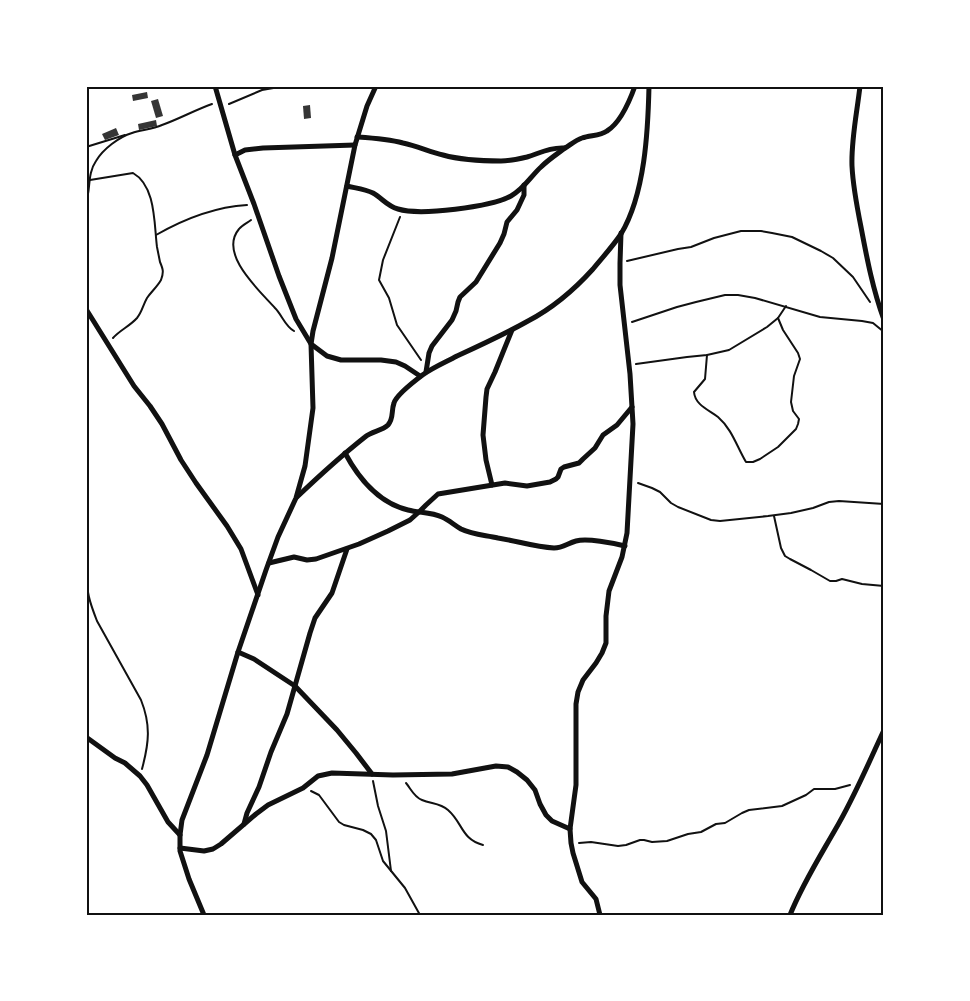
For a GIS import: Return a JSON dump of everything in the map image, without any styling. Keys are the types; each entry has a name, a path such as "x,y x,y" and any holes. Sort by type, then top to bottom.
{"street":[{"path":"216,86 235,155 279,276 296,319 311,344 327,356 341,360 396,362 420,376"},
{"path":"204,915 189,878 180,848 182,820 207,754 238,652 268,563 296,498 305,466 313,408 311,344 332,258 354,145 376,86"},
{"path":"347,186 373,193 388,205 403,210 447,210 494,202 512,196 542,166 565,148 580,138 608,131 619,119 636,86"},
{"path":"296,498 345,453 368,435 387,426 392,419 394,402 426,370 530,320 568,295 601,260 621,233 637,194 646,143 649,86"},
{"path":"860,86 853,144 853,180 867,258 884,320"},
{"path":"357,137 384,139 444,155 474,160 502,161 550,149 565,148"},
{"path":"235,155 245,150 262,148 354,145"},
{"path":"426,370 432,346 452,320 458,302 464,293 476,282 500,243 507,222 517,210 524,195 524,185"},
{"path":"600,915 596,898 586,887 572,853 570,829 576,785 576,704 578,692 583,680 596,664 606,643 606,616 609,591 622,557 627,533 633,442 629,366 620,285 621,233"},
{"path":"86,309 134,386 162,424 181,460 241,549 258,595"},
{"path":"492,485 483,435 487,389 512,330"},
{"path":"268,563 294,557 307,560 316,559 347,549 410,520 438,494 492,485 511,483 527,486 550,482 558,477 561,469 564,467 579,463 598,444 603,435 618,425 632,407"},
{"path":"345,453 365,483 376,494 397,507 443,517 461,529 473,533 542,547 563,547 577,540 625,546"},
{"path":"244,824 287,714 315,618 332,593 347,549"},
{"path":"238,652 254,659 295,686 337,730 372,774"},
{"path":"790,915 804,884 836,829 884,730"},
{"path":"86,737 125,763 140,776 168,822 180,835"},
{"path":"180,848 204,851 213,849 268,805 303,788 318,776 342,773 393,775 452,774 496,766 508,767 527,780 535,790 546,815 560,825 570,829"}],"path":[{"path":"86,147 161,126 198,109 220,105 262,90 286,86"},
{"path":"86,202 90,174 95,161 114,143 130,134"},
{"path":"90,180 133,174 139,177 149,194 153,208 163,272 158,285 147,298 142,313 108,344"},
{"path":"156,235 184,221 216,209 254,204"},
{"path":"403,210 383,260 379,280 389,298 397,324 426,370"},
{"path":"258,214 238,230 234,237 233,248 236,257 254,286 276,308 292,331 306,336"},
{"path":"620,263 639,257 691,248 714,238 741,232 772,233 792,238 833,258 854,277 869,301 880,309"},
{"path":"624,325 677,307 725,295 738,295 820,316 873,323 884,332"},
{"path":"629,366 720,353 729,350 767,327 778,318 786,306"},
{"path":"707,355 705,378 694,392 695,399 725,424 746,462 760,459 784,441 796,429 799,419 793,411 791,402 794,376 800,359 798,352 783,330 778,318"},
{"path":"631,480 660,492 678,507 711,520 720,521 774,516 840,500 884,504"},
{"path":"774,516 781,548 785,556 830,581 842,579 862,584 884,586"},
{"path":"86,552 88,560 87,584 97,621 146,712 148,730 140,776"},
{"path":"372,774 378,806 386,831 392,871"},
{"path":"393,775 422,800 439,804 449,811 459,822 464,833 478,844 483,845"},
{"path":"571,843 591,842 618,846 640,840 652,842 667,841 701,832 716,824 725,823 749,810 782,806 806,795 814,789 840,788 859,783"},
{"path":"303,788 318,795 339,822 371,834 376,840 384,861 405,888 420,915"}],"building":[{"path":"147,92 148,98 133,101 132,95"},
{"path":"158,99 163,116 156,118 151,101"},
{"path":"310,105 311,118 304,119 303,106"},
{"path":"156,120 157,126 139,130 138,124"},
{"path":"116,128 119,135 105,140 102,134"}]}
